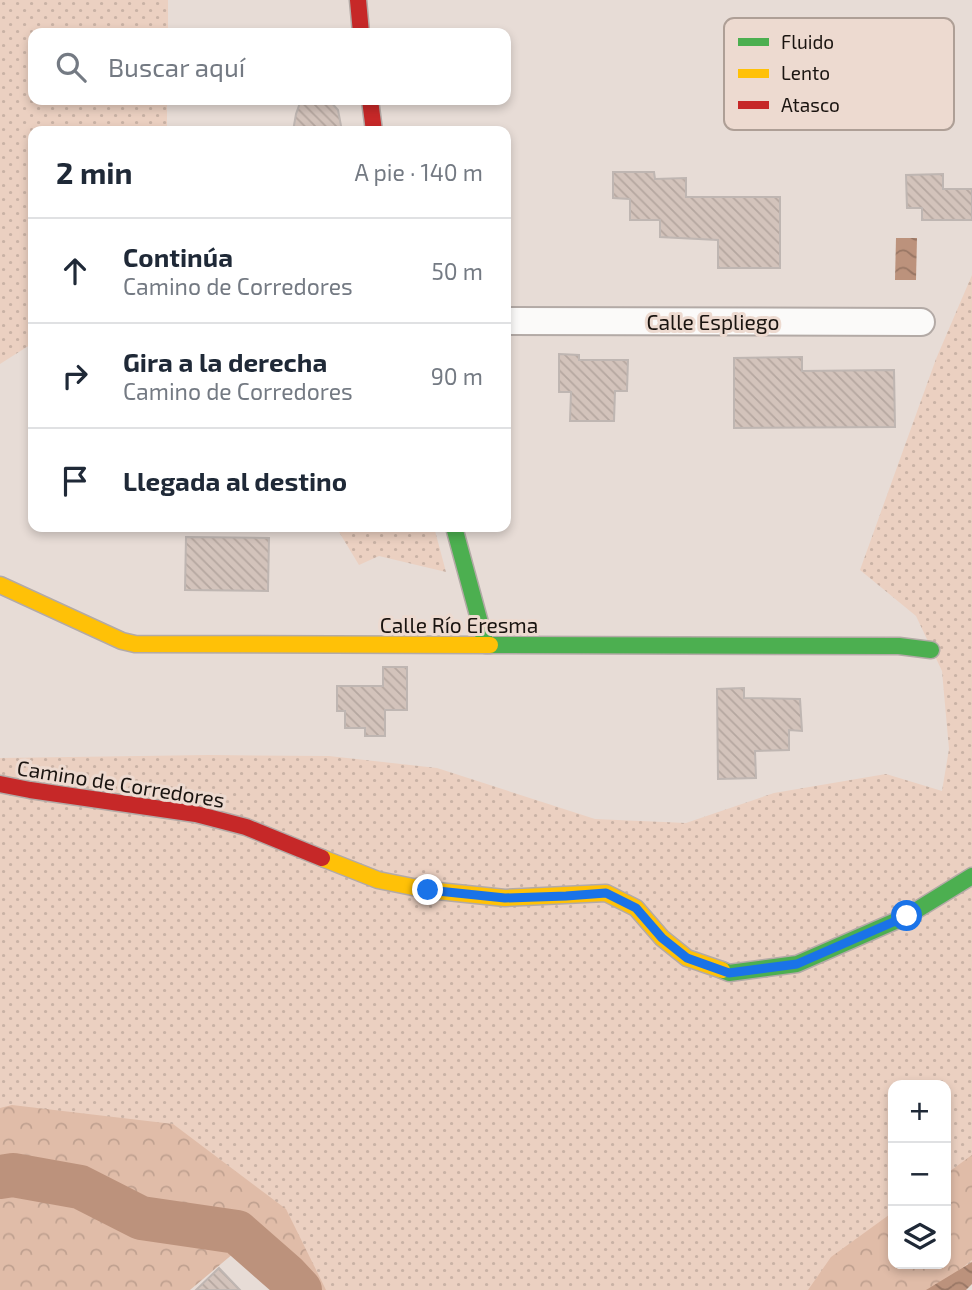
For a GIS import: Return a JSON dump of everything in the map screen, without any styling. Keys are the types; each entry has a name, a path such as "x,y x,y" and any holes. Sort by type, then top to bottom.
{"street":[{"path":"358,0 361,28"},
{"path":"371,105 373,126"},
{"name":"Calle Espliego","path":"511,321 920,322"},
{"path":"455,532 486,645"},
{"name":"Calle Río Eresma","path":"0,585 122,641 135,644 899,646 931,650"},
{"name":"Camino de Corredores","path":"0,784 196,814 246,827 379,880 428,890 505,898 606,893 636,908 662,938 687,958 729,973 797,964 907,916 972,876"}],"shaded area":[{"path":"0,0 168,0 168,28 28,28 28,105 167,105 167,126 28,126 28,346 0,364"},
{"path":"972,275 972,1277 957,1290 300,1290 237,1232 0,1177 0,758 329,756 437,768 595,819 686,823 774,793 886,774 942,791 949,749 942,671 916,616 860,570 936,359"},
{"path":"339,532 435,532 446,572 379,556 359,565"}],"green space":[{"path":"12,1105 173,1124 286,1209 326,1290 289,1290 253,1237 190,1290 0,1290 0,1108"},
{"path":"972,1155 972,1260 934,1290 808,1290 831,1257 888,1216 888,1269 951,1269 951,1170"}],"water":[{"path":"896,238 917,238 916,280 895,280"},
{"path":"972,1262 972,1284 966,1290 926,1290"}],"building":[{"path":"299,105 334,105 338,110 341,126 294,126"},
{"path":"613,172 654,172 655,179 686,178 686,197 780,197 780,268 718,268 718,240 660,237 660,220 630,220 630,199 613,198"},
{"path":"943,174 943,189 972,189 972,220 922,220 922,208 907,208 906,175"},
{"path":"559,354 579,355 579,360 628,360 627,391 615,391 614,421 570,421 571,392 559,392"},
{"path":"802,357 802,371 894,370 895,427 734,428 734,358"},
{"path":"186,537 269,538 268,591 185,590"},
{"path":"383,667 407,667 407,710 385,710 385,736 365,736 365,728 345,728 345,711 337,711 337,686 383,686"},
{"path":"744,688 744,698 800,699 802,731 789,730 789,750 755,751 756,778 718,779 717,689"},
{"path":"219,1268 240,1290 196,1290"}],"waterway":[{"path":"0,1177 13,1175 80,1187 141,1218 237,1232 300,1290"}],"traffic: fast":[{"path":"455,532 486,645"},
{"path":"490,645 899,646 931,650"},
{"path":"722,970 729,973 797,964 907,916 972,876"}],"traffic: slow":[{"path":"0,585 122,641 135,644 490,645"},
{"path":"322,858 378,880 428,890 505,898 606,893 636,908 662,938 687,958 722,970"}],"traffic: jam":[{"path":"358,0 361,28"},
{"path":"371,105 373,126"},
{"path":"0,784 196,814 246,827 322,858"}],"route":[{"path":"428,890 505,898 606,893 636,908 662,938 687,958 729,973 797,964 907,916"}]}
